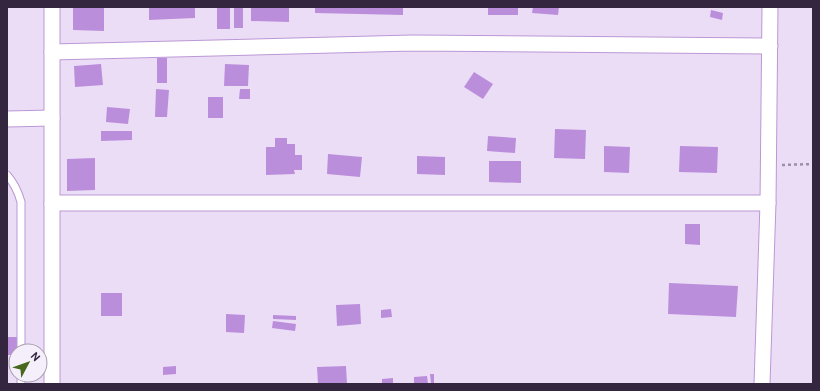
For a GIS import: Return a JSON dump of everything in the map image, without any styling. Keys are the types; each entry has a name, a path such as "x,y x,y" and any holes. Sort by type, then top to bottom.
{"street":[{"path":"52,7 52,384"},
{"path":"762,384 768,203 770,7"},
{"path":"52,52 412,43 770,46"},
{"path":"7,119 52,118"},
{"path":"52,203 768,203"}],"lane":[{"path":"7,175 18,190 21,202 21,343"}],"path":[{"path":"768,166 813,164"}],"building":[{"path":"73,7 104,7 104,31 73,30"},
{"path":"149,7 195,7 195,18 149,20"},
{"path":"217,7 230,7 230,29 217,29"},
{"path":"234,7 243,7 243,28 234,28"},
{"path":"251,7 289,7 289,22 251,21"},
{"path":"315,7 403,7 403,15 315,13"},
{"path":"488,7 518,7 518,15 488,15"},
{"path":"533,7 559,7 558,15 532,13"},
{"path":"711,10 723,13 722,20 710,17"},
{"path":"157,58 167,58 167,83 157,83"},
{"path":"101,64 103,85 75,87 74,66"},
{"path":"225,64 249,65 248,86 224,86"},
{"path":"474,72 493,84 483,99 464,87"},
{"path":"156,89 169,90 167,117 155,117"},
{"path":"240,89 250,89 250,99 239,99"},
{"path":"208,97 223,97 223,118 208,118"},
{"path":"107,107 130,109 128,124 106,122"},
{"path":"555,129 586,130 585,159 554,158"},
{"path":"101,131 132,131 132,140 101,141"},
{"path":"488,136 516,138 515,153 487,151"},
{"path":"275,138 287,138 287,144 295,144 295,155 302,155 302,170 294,170 295,174 266,175 266,147 275,147"},
{"path":"604,146 630,147 629,173 604,172"},
{"path":"680,146 718,147 717,173 679,172"},
{"path":"328,154 362,157 360,177 327,174"},
{"path":"417,156 445,157 445,175 417,174"},
{"path":"95,158 95,190 67,191 67,159"},
{"path":"489,161 521,161 521,183 489,182"},
{"path":"685,224 700,224 700,245 685,244"},
{"path":"669,283 738,286 736,317 668,314"},
{"path":"101,293 122,293 122,316 101,316"},
{"path":"360,304 361,324 337,326 336,305"},
{"path":"391,309 392,317 381,318 381,310"},
{"path":"226,314 245,315 244,333 226,332"},
{"path":"273,315 296,316 296,320 273,319"},
{"path":"273,321 296,324 295,331 272,328"},
{"path":"7,337 17,337 17,343 8,343 7,355"},
{"path":"176,366 176,374 163,375 163,367"},
{"path":"346,366 347,384 318,384 317,367"},
{"path":"430,374 434,374 434,383 431,383"},
{"path":"427,376 428,384 414,384 414,377"},
{"path":"393,378 393,384 382,384 382,379"}]}
